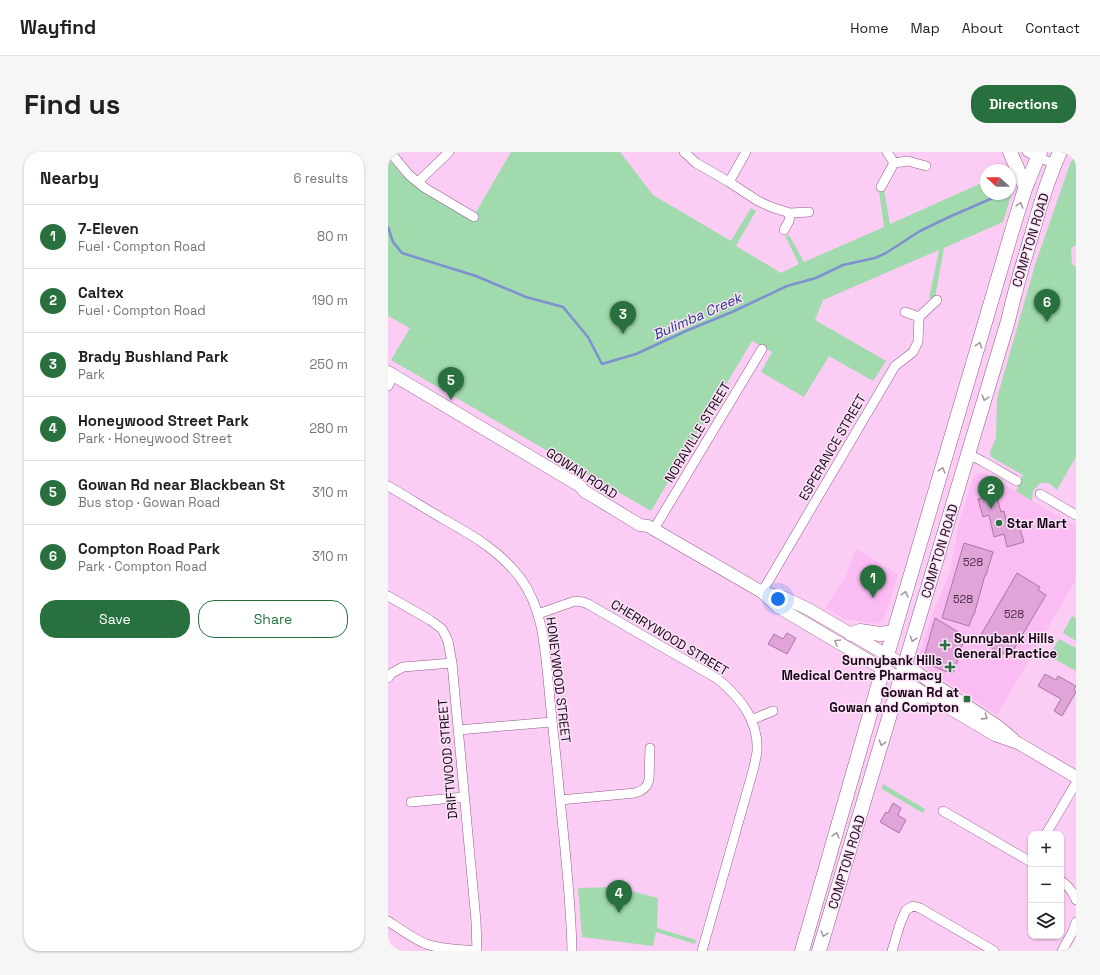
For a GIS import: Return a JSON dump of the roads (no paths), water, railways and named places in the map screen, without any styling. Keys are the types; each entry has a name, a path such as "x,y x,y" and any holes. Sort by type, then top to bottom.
{"main road":[{"path":"1010,152 1021,179 1026,186"},
{"name":"COMPTON ROAD","path":"802,951 887,655 1035,154"},
{"name":"COMPTON ROAD","path":"819,951 1008,321 1014,292 1039,210 1057,158"},
{"name":"GOWAN ROAD","path":"390,377 580,486 584,491 640,526 651,528 762,592 778,607 926,695 995,735 1018,743"},
{"name":"GOWAN ROAD","path":"762,592 782,597 810,610 887,655 999,727 1018,743 1076,777"},
{"path":"851,634 860,631 880,634 894,632"},
{"path":"893,706 905,700 920,699 926,695"}],"street":[{"path":"390,152 409,175 425,188 474,216"},
{"path":"418,182 449,152"},
{"path":"684,152 696,163 771,208 790,213 808,212"},
{"path":"729,182 746,152"},
{"path":"887,152 894,163"},
{"path":"1035,154 1057,158"},
{"path":"881,187 894,163 908,160 926,166"},
{"path":"784,230 789,221 790,213"},
{"path":"905,312 919,317 937,300"},
{"name":"ESPERANCE STREET","path":"762,592 895,366 913,352 918,342 919,317"},
{"name":"NORAVILLE STREET","path":"651,528 762,349"},
{"path":"968,454 1017,481"},
{"name":"HONEYWOOD STREET","path":"388,486 490,547 501,556 522,580 534,603 544,641 560,800 572,951"},
{"path":"1040,494 1076,515"},
{"name":"DRIFTWOOD STREET","path":"388,596 430,620 442,629 448,641 452,663 476,921 477,951"},
{"name":"CHERRYWOOD STREET","path":"538,614 575,601 588,604 718,679 733,692 744,706 752,720 757,750 754,767 702,951"},
{"path":"388,678 392,673 403,667 452,663"},
{"path":"752,720 773,711"},
{"path":"458,730 552,722"},
{"path":"560,800 635,794 641,791 648,785 650,748"},
{"path":"1048,831 1076,783"},
{"path":"411,802 464,797"},
{"path":"943,811 1028,859"},
{"path":"1064,883 1073,892 1076,900"},
{"path":"892,951 906,910 913,906 920,908 994,951"},
{"path":"388,921 407,934 427,944 446,948 477,951"},
{"path":"1062,951 1073,931 1076,922"}],"waterway":[{"name":"Bulimba Creek","path":"388,227 393,242 402,253 476,276 526,297 563,307 588,337 602,364 636,354 787,286 816,278 843,265 875,258 886,253 920,231 988,200"}],"place":[{"name":"Compton Road Park","path":"1047,322"},
{"name":"Brady Bushland Park","path":"623,334"},
{"name":"Gowan Rd near Blackbean St","path":"451,400"},
{"name":"Caltex","path":"991,509"},
{"name":"Star Mart","path":"999,523"},
{"name":"7-Eleven","path":"873,598"},
{"name":"Sunnybank Hills General Practice","path":"945,645"},
{"name":"Sunnybank Hills Medical Centre Pharmacy","path":"950,667"},
{"name":"Gowan Rd at Gowan and Compton","path":"967,699"},
{"name":"Honeywood Street Park","path":"619,913"}]}
